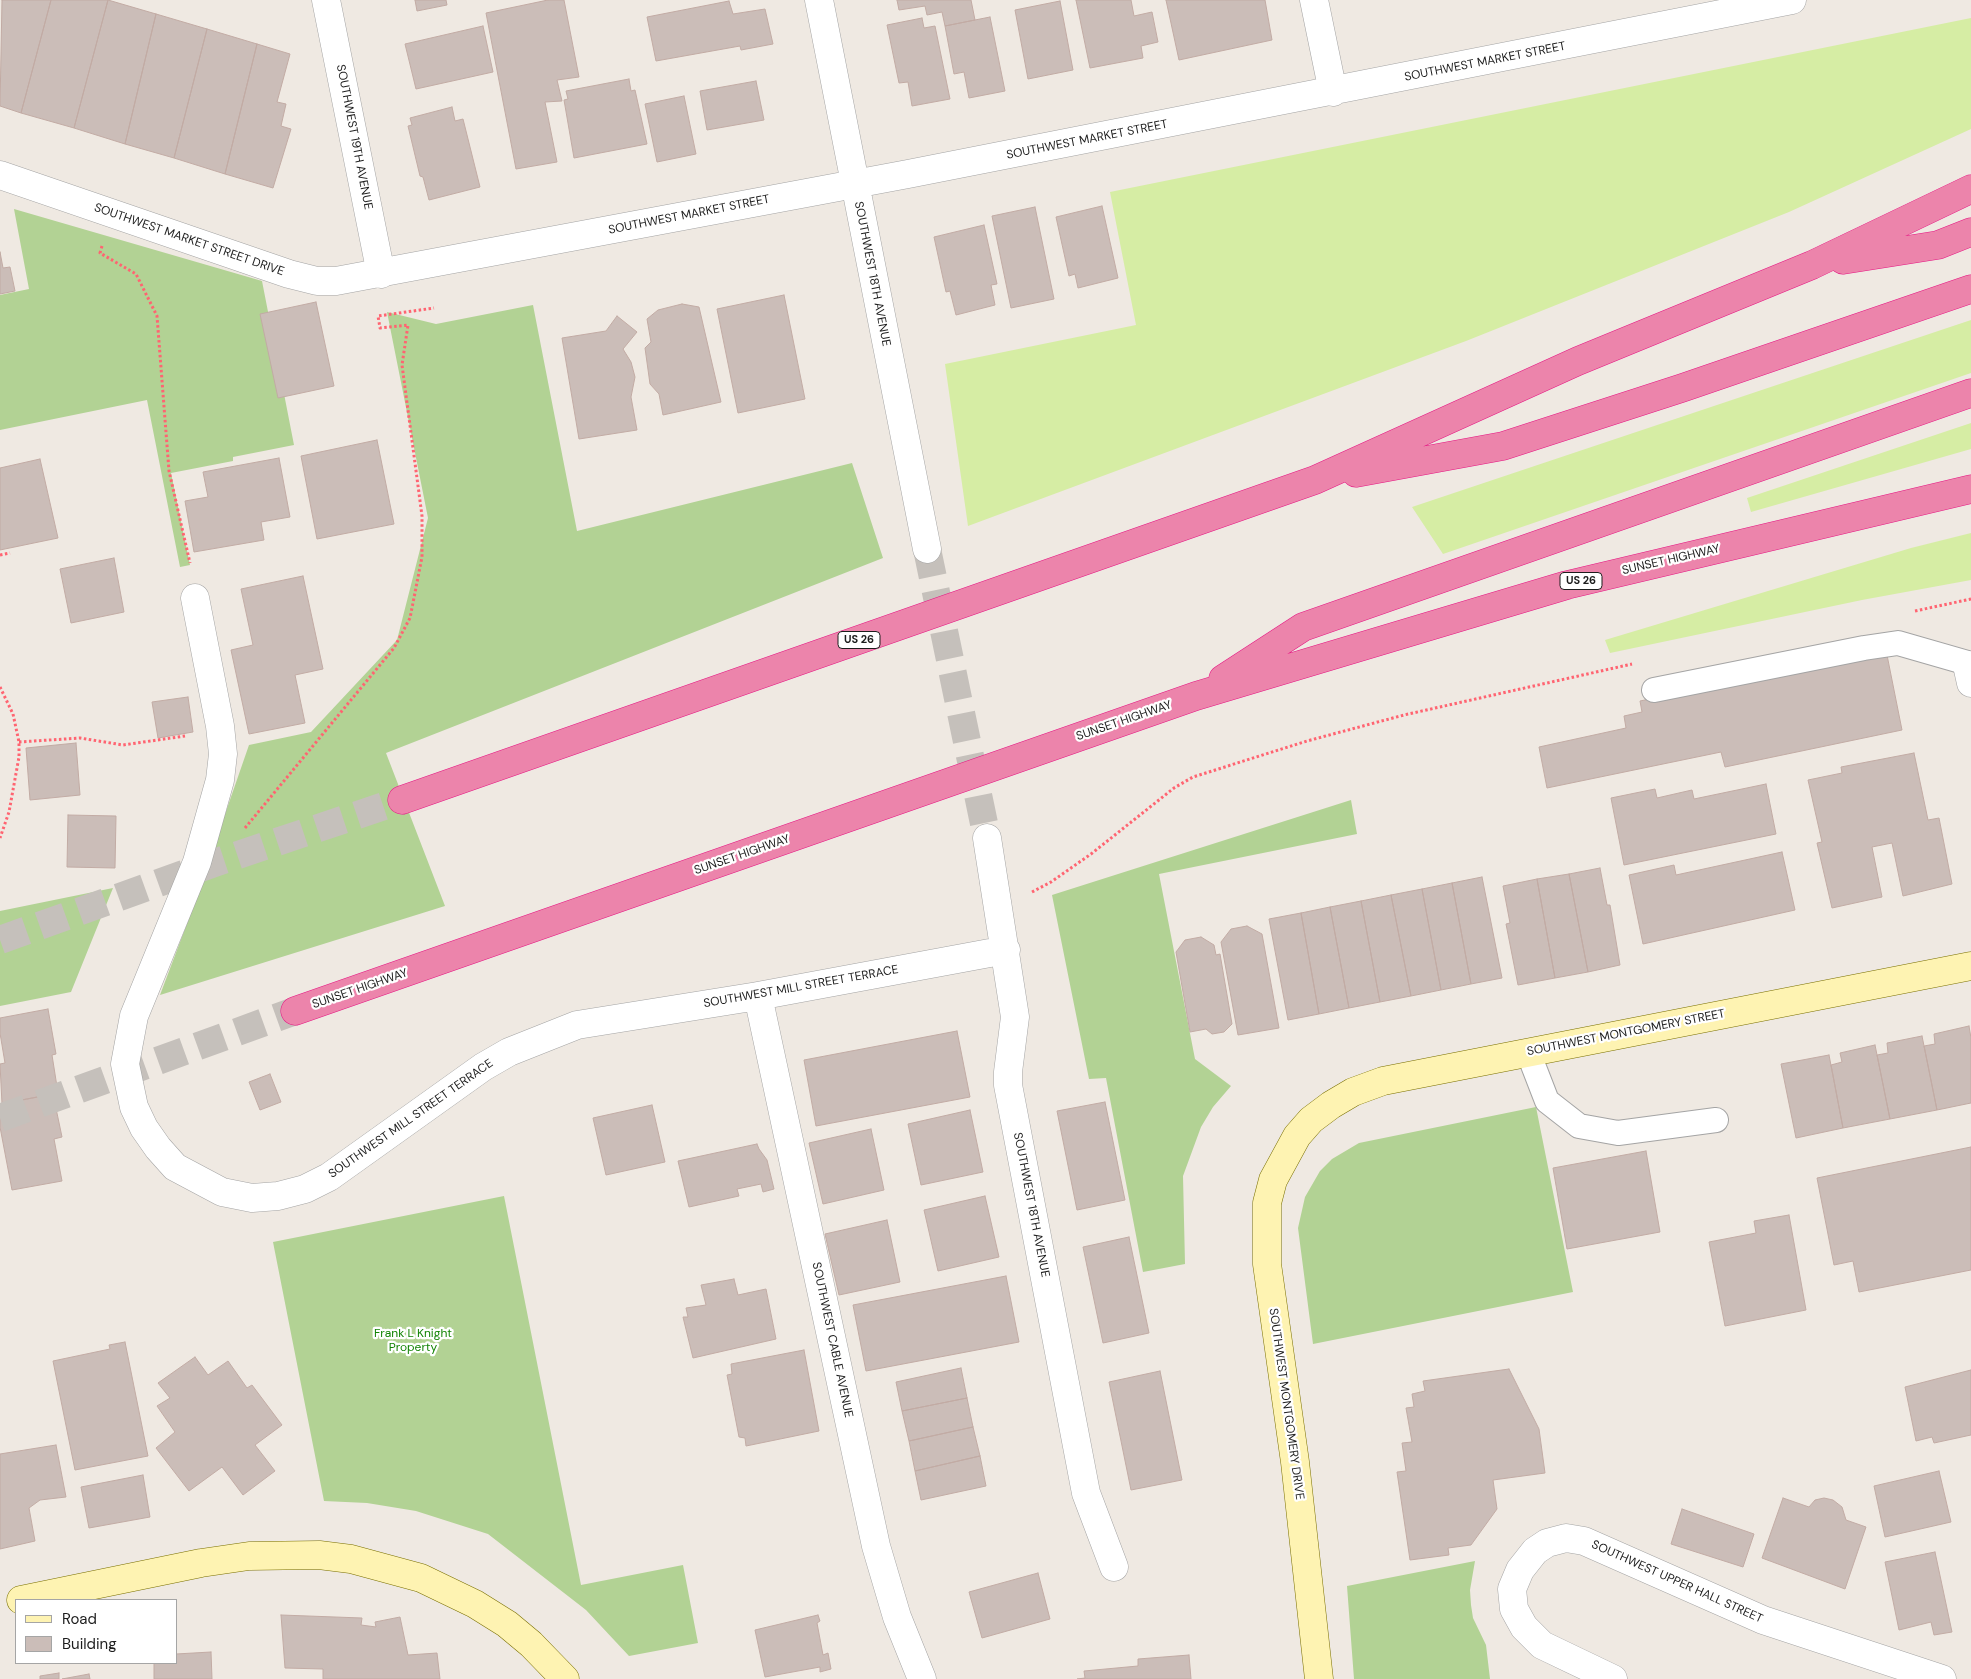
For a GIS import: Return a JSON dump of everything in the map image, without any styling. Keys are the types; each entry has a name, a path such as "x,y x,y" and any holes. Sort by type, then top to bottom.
{"highway":[{"path":"1315,480 1578,361 1812,266 1971,189"},
{"path":"1812,266 1938,245 1971,232"},
{"name":"US 26","path":"402,800 1315,480 1503,446 1971,289"},
{"path":"1196,696 1303,627 1971,393"},
{"name":"SUNSET HIGHWAY","path":"295,1012 1196,696 1567,585 1971,489"}],"street":[{"name":"SOUTHWEST 19TH AVENUE","path":"326,0 381,274"},
{"name":"SOUTHWEST 18TH AVENUE","path":"819,0 927,549"},
{"path":"1314,0 1333,92"},
{"name":"SOUTHWEST MARKET STREET","path":"381,274 1333,92 1792,0"},
{"name":"SOUTHWEST MARKET STREET DRIVE","path":"0,175 143,225 317,281 336,281 381,274"},
{"name":"SOUTHWEST MILL STREET TERRACE","path":"195,598 220,730 223,754 220,780 199,853 134,1016 124,1064 128,1087 144,1128 175,1167 201,1183 222,1192 252,1198 278,1196 305,1189 329,1178 483,1067 509,1052 542,1037 577,1025 758,996 1006,950"},
{"name":"SOUTHWEST 18TH AVENUE","path":"987,838 1015,1017 1008,1085 1086,1493 1114,1567"},
{"name":"SOUTHWEST MONTGOMERY STREET","path":"1297,1136 1311,1120 1331,1105 1353,1092 1383,1081 1971,966"},
{"name":"SOUTHWEST CABLE AVENUE","path":"758,996 876,1546 897,1617 922,1679"},
{"name":"SOUTHWEST MONTGOMERY DRIVE","path":"1297,1136 1273,1180 1267,1203 1266,1264 1295,1462 1319,1679"},
{"name":"SOUTHWEST UPPER HALL STREET","path":"1613,1679 1542,1645 1524,1627 1514,1609 1512,1589 1520,1570 1535,1551 1547,1543 1566,1538 1584,1541 1763,1620 1942,1679"},
{"path":"26,1599 201,1563 249,1556 319,1555 351,1560 421,1578 475,1604 525,1639 565,1679"},
{"path":"0,1604 15,1601"}],"lane":[{"path":"1654,690 1864,648 1898,643 1970,671"},
{"path":"1528,1052 1547,1101 1580,1126 1618,1134 1716,1120"}],"path":[{"path":"109,247 102,246 100,254 136,274 157,316 169,471 190,561 195,598"},
{"path":"240,835 394,648 410,618 422,557 422,516 402,364 408,325 380,328 378,316 434,308"},
{"path":"0,555 10,553"},
{"path":"1914,612 1971,599"},
{"path":"998,901 1023,897 1051,882 1091,854 1174,788 1193,777 1307,741 1404,715 1636,663"},
{"path":"0,687 13,714 19,742 19,757 9,812 0,838"},
{"path":"19,742 80,738 123,745 220,730"}],"green space":[{"path":"1971,18 1971,129 1789,212 1466,341 968,526 945,364 1136,325 1110,192"},
{"path":"14,209 262,281 294,445 233,457 233,461 171,473 190,565 180,567 147,400 0,430 0,295 29,289"},
{"path":"533,305 577,531 852,463 883,558 386,753 445,906 160,995 188,921 249,745 311,732 397,640 428,518 387,312 436,324"},
{"path":"1971,320 1971,373 1443,554 1412,507"},
{"path":"1971,423 1971,449 1751,512 1747,498"},
{"path":"1971,533 1971,580 1862,600 1610,653 1605,640 1911,548"},
{"path":"1351,800 1357,834 1159,874 1195,1059 1231,1086 1213,1107 1201,1127 1183,1176 1185,1264 1143,1272 1106,1078 1089,1079 1052,895"},
{"path":"113,888 71,992 0,1006 0,911"},
{"path":"1536,1107 1573,1292 1313,1344 1298,1228 1305,1197 1320,1171 1332,1159 1359,1143"},
{"name":"Frank L Knight Property","path":"504,1196 581,1585 683,1565 698,1643 629,1656 586,1610 488,1534 416,1511 367,1503 324,1501 273,1242"},
{"path":"1475,1561 1470,1590 1471,1605 1473,1618 1486,1645 1490,1679 1354,1679 1347,1586"}],"building":[{"path":"2,0 51,0 21,113 0,106"},
{"path":"51,0 108,0 74,128 21,113"},
{"path":"108,0 156,14 125,144 74,128"},
{"path":"415,0 446,0 447,5 417,11"},
{"path":"548,0 564,0 579,77 557,80 562,101 545,102 557,162 516,169 486,13"},
{"path":"897,0 971,0 975,20 945,26 942,12 927,15 925,6 899,10"},
{"path":"1076,0 1131,0 1134,16 1152,12 1158,42 1141,46 1143,58 1090,68"},
{"path":"1166,0 1265,0 1272,40 1179,60"},
{"path":"729,1 733,14 765,9 773,44 741,50 740,46 656,61 647,17"},
{"path":"1060,1 1073,70 1028,79 1015,10"},
{"path":"156,14 207,29 174,158 125,144"},
{"path":"990,17 1005,91 969,98 964,72 954,74 945,26"},
{"path":"922,18 924,28 935,26 950,99 912,106 908,82 899,83 887,25"},
{"path":"483,26 493,72 416,89 405,44"},
{"path":"207,29 257,44 225,174 174,158"},
{"path":"257,44 290,54 277,102 286,104 281,126 291,129 273,188 225,174"},
{"path":"629,79 631,91 635,90 647,144 574,158 564,100 568,99 566,91"},
{"path":"756,81 764,120 707,130 700,91"},
{"path":"684,96 696,154 657,162 645,104"},
{"path":"452,107 455,121 463,119 480,187 429,200 423,177 420,176 408,126 412,125 410,118"},
{"path":"1102,206 1118,278 1078,288 1075,274 1069,276 1056,217"},
{"path":"1035,207 1054,299 1011,308 992,216"},
{"path":"984,225 997,284 991,285 995,305 956,315 950,291 946,292 934,237"},
{"path":"0,252 3,268 10,267 15,291 0,294"},
{"path":"784,295 805,399 738,413 717,309"},
{"path":"316,302 334,386 278,398 260,314"},
{"path":"682,304 699,307 721,402 663,415 659,394 650,384 645,348 651,342 647,319 658,310"},
{"path":"617,316 637,332 623,349 631,362 635,377 631,397 637,430 579,439 562,338 606,331"},
{"path":"377,440 394,524 317,539 301,456"},
{"path":"279,458 290,517 261,522 264,540 194,552 185,501 208,497 203,472"},
{"path":"40,459 58,538 0,550 0,468"},
{"path":"114,558 124,612 71,623 60,569"},
{"path":"303,576 323,669 295,675 305,723 249,734 231,650 253,645 241,589"},
{"path":"1886,650 1902,730 1725,767 1721,752 1547,788 1539,747 1626,728 1624,716 1642,712 1640,701"},
{"path":"188,697 193,732 158,738 152,702"},
{"path":"76,743 80,795 30,800 26,748"},
{"path":"1914,753 1928,820 1939,818 1952,884 1903,896 1892,843 1872,847 1882,897 1832,908 1817,843 1822,842 1808,780 1842,773 1841,767"},
{"path":"1766,784 1776,834 1624,865 1611,798 1655,789 1657,798 1692,790 1694,799"},
{"path":"68,815 116,816 115,868 67,867"},
{"path":"1782,852 1795,910 1643,944 1629,875 1674,865 1676,875"},
{"path":"1600,868 1607,905 1610,905 1620,965 1588,972 1569,874"},
{"path":"1569,874 1588,972 1555,978 1537,879"},
{"path":"1482,877 1502,978 1471,984 1452,883"},
{"path":"1537,879 1555,978 1518,985 1506,924 1510,923 1503,886"},
{"path":"1452,883 1471,984 1441,990 1422,889"},
{"path":"1422,889 1441,990 1411,996 1391,895"},
{"path":"1391,895 1411,996 1380,1002 1361,901"},
{"path":"1361,901 1380,1002 1349,1008 1330,907"},
{"path":"1330,907 1349,1008 1319,1014 1301,913"},
{"path":"1301,913 1319,1014 1288,1020 1269,919"},
{"path":"1247,926 1262,934 1279,1028 1238,1035 1221,942 1231,929"},
{"path":"1201,937 1214,945 1216,955 1220,954 1232,1024 1224,1032 1212,1034 1206,1029 1190,1032 1176,952 1185,940"},
{"path":"48,1009 56,1054 52,1055 58,1093 2,1104 0,1064 5,1063 0,1033 0,1018"},
{"path":"1969,1026 1971,1038 1971,1103 1937,1110 1924,1046 1935,1044 1934,1034"},
{"path":"957,1031 970,1097 816,1126 804,1060"},
{"path":"1922,1036 1937,1110 1890,1119 1877,1055 1888,1053 1887,1043"},
{"path":"1875,1045 1890,1119 1843,1128 1831,1065 1842,1062 1840,1053"},
{"path":"1829,1055 1843,1128 1796,1138 1781,1064"},
{"path":"270,1074 281,1102 260,1110 249,1082"},
{"path":"53,1094 62,1137 54,1139 62,1181 12,1190 0,1127 0,1104"},
{"path":"1105,1102 1125,1200 1077,1210 1057,1111"},
{"path":"652,1105 665,1162 606,1175 593,1118"},
{"path":"970,1110 983,1172 921,1185 908,1124"},
{"path":"871,1129 884,1190 823,1204 809,1143"},
{"path":"757,1144 767,1160 774,1189 763,1192 761,1184 737,1189 739,1196 689,1207 678,1161"},
{"path":"1971,1147 1971,1270 1859,1292 1853,1261 1834,1265 1817,1178"},
{"path":"1646,1151 1660,1232 1567,1249 1553,1168"},
{"path":"985,1196 999,1257 938,1271 924,1210"},
{"path":"1789,1215 1806,1310 1725,1326 1709,1242 1756,1233 1754,1221"},
{"path":"887,1220 900,1282 839,1295 825,1234"},
{"path":"1129,1237 1149,1333 1103,1343 1083,1247"},
{"path":"1006,1276 1019,1342 866,1371 853,1305"},
{"path":"734,1279 738,1295 766,1289 776,1339 693,1358 683,1317 688,1317 686,1308 706,1305 701,1285"},
{"path":"125,1342 148,1456 75,1470 53,1361 110,1349 109,1345"},
{"path":"804,1350 819,1431 746,1446 745,1438 739,1437 727,1375 732,1374 731,1364"},
{"path":"195,1357 208,1375 228,1361 247,1388 252,1385 282,1425 255,1445 275,1471 243,1495 222,1467 189,1491 156,1448 175,1432 157,1406 170,1398 158,1383"},
{"path":"961,1368 967,1398 902,1411 896,1382"},
{"path":"1509,1369 1539,1429 1545,1473 1493,1480 1497,1509 1471,1545 1448,1548 1449,1555 1410,1560 1397,1472 1406,1471 1402,1443 1412,1442 1406,1408 1414,1407 1412,1394 1425,1391 1423,1381"},
{"path":"1971,1370 1971,1435 1934,1443 1932,1437 1916,1441 1905,1387"},
{"path":"1160,1371 1182,1480 1131,1490 1109,1382"},
{"path":"967,1398 973,1427 909,1441 902,1411"},
{"path":"973,1427 980,1456 915,1471 909,1441"},
{"path":"56,1445 66,1497 40,1500 29,1508 35,1541 0,1549 0,1454"},
{"path":"980,1456 986,1486 921,1500 915,1471"},
{"path":"1939,1471 1951,1522 1885,1537 1874,1486"},
{"path":"143,1475 150,1517 89,1528 81,1487"},
{"path":"1783,1498 1809,1507 1815,1500 1824,1498 1833,1500 1842,1507 1846,1520 1866,1527 1845,1589 1762,1558"},
{"path":"1682,1509 1754,1534 1743,1567 1671,1544"},
{"path":"1935,1552 1952,1632 1934,1635 1931,1622 1899,1630 1885,1562"},
{"path":"1038,1573 1050,1619 982,1638 969,1592"},
{"path":"281,1615 362,1618 361,1625 376,1627 375,1622 400,1617 408,1655 437,1653 440,1679 323,1679 323,1669 285,1668"},
{"path":"818,1615 820,1621 817,1623 823,1655 828,1653 831,1669 820,1672 820,1667 765,1677 755,1630"},
{"path":"211,1652 212,1679 154,1679 154,1664 178,1664 178,1654"},
{"path":"1189,1655 1191,1679 1077,1679 1085,1678 1084,1671 1138,1666 1138,1659"},
{"path":"59,1673 59,1679 40,1679 40,1676"},
{"path":"89,1674 90,1679 62,1679"}],"tunnel":[{"path":"927,549 987,838"},
{"path":"0,940 217,862 402,800"},
{"path":"0,1118 295,1011"}]}
